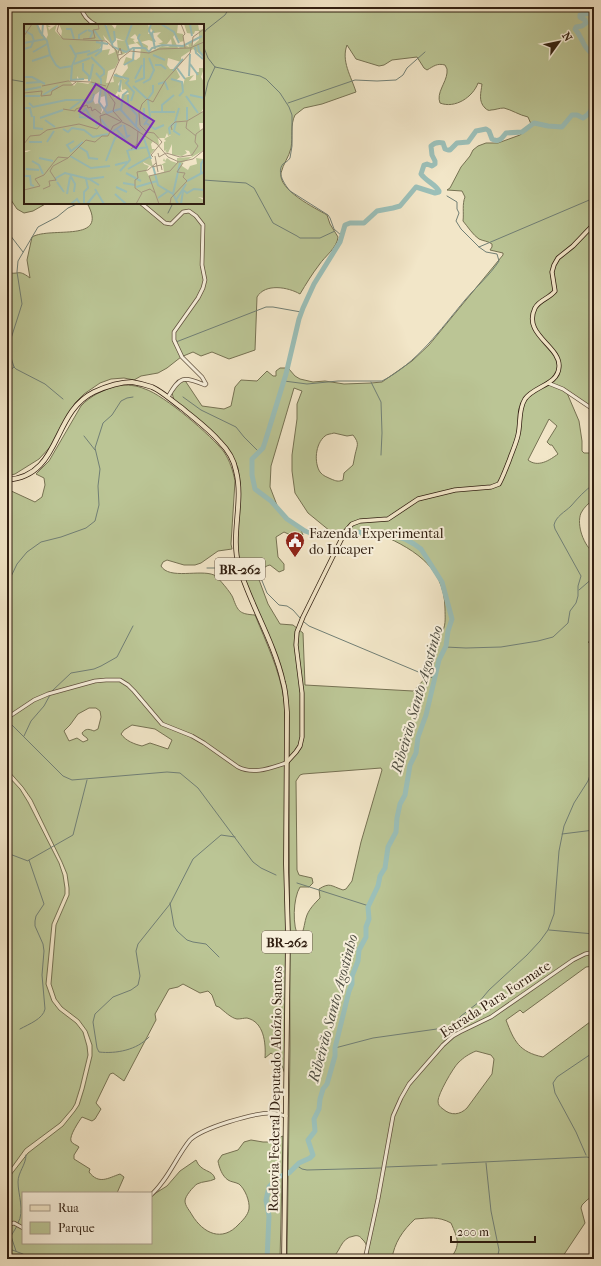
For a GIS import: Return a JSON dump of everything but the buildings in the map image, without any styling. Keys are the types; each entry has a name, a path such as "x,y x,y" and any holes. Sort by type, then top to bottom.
{"highway":[{"name":"Rodovia Federal Deputado Aloízio Santos","path":"7,480 28,474 39,467 50,451 74,407 85,397 116,384 131,382 152,387 168,397 221,442 231,457 236,471 239,491 236,541 237,555 241,572 272,648 283,682 287,712 286,763 288,936 284,1259"}],"main road":[{"path":"286,763 300,746 302,736 302,693 296,645 297,632 345,532 352,524 360,521 388,519 418,499 455,490 497,486 501,481 518,437 523,403 535,390 555,378 558,373 559,362 556,355 535,329 533,323 533,313 538,304 556,291 552,272 556,261 594,224"}],"street":[{"path":"81,7 86,18 95,24"},
{"path":"142,204 165,223 171,224 180,215 187,211 193,213 203,225 202,265 205,280 204,284 198,298 174,332 174,336 175,345 182,357 202,377 206,384 205,385 190,379 181,380 176,383 168,397"},
{"path":"548,383 563,389 594,410"},
{"path":"7,718 34,700 48,694 95,681 120,680 128,685 162,724 192,736 238,768 259,771 286,763"},
{"name":"Estrada Para Formate","path":"365,1259 378,1199 393,1116 400,1098 409,1084 453,1036 491,1016 573,960 594,952"},
{"path":"152,1194 160,1186 185,1146 202,1131 247,1116 272,1113 286,1116"},
{"path":"7,1225 14,1223 22,1227"}],"green space":[{"path":"7,7 594,7 594,410 567,393 579,421 582,451 584,453 594,453 594,499 581,513 580,529 584,540 590,550 594,553 594,640 588,642 594,648 594,966 586,967 523,1013 520,1010 506,1020 515,1040 523,1049 543,1057 594,1019 594,1195 582,1205 581,1208 585,1223 561,1259 450,1259 457,1246 457,1238 451,1223 438,1218 429,1218 415,1219 397,1242 392,1259 368,1259 367,1246 360,1237 356,1236 349,1237 345,1240 334,1257 330,1259 311,1256 287,1259 290,1050 289,717 284,679 241,570 237,546 240,484 238,468 230,452 174,400 172,393 173,387 184,379 202,406 224,409 231,406 235,387 241,380 257,381 267,371 273,376 276,376 276,371 280,368 286,368 300,379 313,382 325,381 344,384 371,383 382,382 412,361 429,345 503,255 503,253 490,250 492,244 479,239 463,221 463,206 465,197 462,191 447,190 450,188 461,167 473,150 486,143 498,143 520,135 529,128 531,124 528,117 504,108 490,110 486,109 481,103 482,84 478,83 472,93 463,100 452,104 440,103 439,96 447,73 445,65 442,64 434,66 427,70 417,57 392,60 379,66 356,59 347,45 345,51 346,63 356,92 322,104 304,108 295,115 293,119 291,148 281,173 285,186 291,192 298,198 327,215 330,224 338,237 333,248 316,268 300,294 283,288 271,288 265,290 257,297 255,350 229,359 212,352 201,356 193,352 181,357 158,373 141,376 134,380 124,378 111,379 100,383 84,394 75,403 52,445 39,459 15,474 7,476 7,272 23,273 30,278 27,260 32,237 41,234 85,229 91,224 92,216 87,204 204,204 204,24 24,24 24,204 45,204 33,211 24,213 17,209 11,200 7,203","holes":["294,388 302,391 297,404 292,471 295,493 308,513 330,531 349,538 360,537 375,532 401,544 413,551 423,560 432,569 439,581 443,594 445,625 435,646 433,666 425,678 413,691 305,685 303,633 293,625 280,624 268,604 258,577 266,566 270,565 279,572 284,570 284,564 278,557 276,537 284,532 297,538 300,538 303,535 297,526 280,513 270,487 271,466","549,419 557,426 547,442 552,445 558,454 548,461 540,463 532,462 528,460","334,433 347,436 353,435 357,443 353,465 344,473 343,480 340,481 334,480 322,474 318,468 316,459 317,449 322,439 326,435","381,768 382,770 361,842 352,881 346,889 343,890 328,885 319,889 320,898 308,912 299,938 294,920 296,898 300,887 309,887 313,883 312,878 299,875 297,870 296,781 300,775","476,1051 491,1055 494,1059 492,1074 467,1108 455,1114 449,1113 439,1106 438,1102 440,1093 458,1063"]},
{"path":"118,385 135,386 164,399 209,436 224,452 230,462 235,481 231,544 232,549 218,551 201,563 195,565 184,565 167,560 163,562 161,566 165,570 171,572 208,573 216,576 230,593 240,611 246,614 255,615 272,657 282,689 285,706 286,746 285,1074 281,1063 276,1060 275,1056 271,1053 265,1058 263,1034 253,1020 247,1018 237,1019 230,1016 216,1006 212,995 208,991 200,993 183,984 169,989 155,1014 156,1020 124,1081 113,1073 110,1074 96,1103 101,1109 95,1119 92,1121 82,1117 71,1136 71,1141 73,1144 79,1147 74,1155 74,1159 90,1169 89,1172 93,1176 100,1179 108,1179 120,1174 124,1177 117,1192 22,1192 22,1244 152,1244 152,1195 167,1186 180,1171 196,1160 201,1167 214,1176 215,1179 195,1185 186,1197 186,1205 196,1221 207,1231 220,1234 226,1233 233,1230 244,1219 249,1206 248,1199 243,1189 239,1184 229,1181 224,1176 218,1161 222,1155 238,1150 244,1142 251,1140 268,1142 283,1136 280,1259 7,1259 7,1180 28,1153 63,1126 79,1105 92,1056 92,1045 87,1031 79,1020 62,1007 56,999 51,984 56,925 69,895 67,874 32,800 7,769 7,489 35,502 42,497 45,485 44,478 36,474 49,461 81,406 93,396","holes":["89,708 96,708 100,711 101,717 98,729 94,731 89,729 83,731 83,735 88,740 83,742 77,738 69,741 64,731 78,714","132,725 155,729 172,740 168,749 150,743 142,746 133,743 121,734"]},
{"path":"7,775 20,789 28,802 59,863 63,875 65,894 52,924 46,984 52,1001 59,1010 76,1023 83,1032 88,1055 80,1088 72,1109 60,1123 25,1149 7,1174"}],"waterway":[{"path":"204,33 225,15 230,7"},
{"name":"Ribeirão Santo Agostinho","path":"589,7 591,9 590,13 580,15 586,23 582,26 576,27 575,29 587,49 594,55"},
{"path":"204,48 208,58 215,67 260,76 266,79 280,93 292,115 292,146 290,158 281,167 280,171 282,178 290,191 328,215 334,229 342,236"},
{"path":"288,103 355,80 396,80 403,75 407,68 425,52"},
{"path":"204,100 208,82 215,67"},
{"path":"7,79 24,82"},
{"name":"Ribeirão Santo Agostinho","path":"267,1259 269,1216 266,1200 269,1187 278,1177 289,1173 299,1163 313,1155 308,1140 315,1131 314,1119 319,1109 323,1089 327,1084 335,1056 335,1048 352,984 352,976 358,961 359,950 366,937 366,927 369,919 368,907 378,886 380,876 385,868 388,847 396,832 397,818 400,804 405,795 410,765 416,753 418,737 426,715 439,660 446,646 448,631 452,619 442,582 421,549 405,539 388,534 362,532 353,534 334,533 319,536 305,531 287,519 271,501 255,489 252,475 252,459 263,448 286,374 303,308 314,284 340,242 345,225 350,223 364,223 377,211 400,206 416,187 435,193 439,192 435,186 421,174 424,165 427,164 432,166 435,164 431,146 434,144 443,143 445,149 450,150 457,143 468,142 476,131 486,129 489,131 492,139 497,140 503,137 506,133 522,132 534,123 562,127 572,115 577,115 583,118 588,115 594,101"},
{"path":"7,176 11,187 10,235 23,252"},
{"path":"204,180 246,183 254,188 273,223 300,238 320,238 335,231"},
{"path":"284,381 307,384 338,381 382,381 395,374 406,365 437,334 499,261 497,254 486,252 461,229 456,221 459,213 457,209 457,202 447,196"},
{"path":"479,247 594,198"},
{"path":"63,399 45,384 16,369 8,348 22,304 17,272 18,261 38,227 77,204"},
{"path":"168,213 172,204"},
{"path":"176,342 266,307 301,312"},
{"path":"7,373 14,367"},
{"path":"371,382 381,402 381,455"},
{"path":"7,585 17,564 27,552 41,542 86,528 95,521 99,505 98,486 100,469 95,448 103,423 112,415 121,401 133,397"},
{"path":"183,397 201,410 236,427 259,452"},
{"path":"84,436 95,450"},
{"path":"445,647 501,647 538,641 553,637 568,623 570,611 576,603 578,596 578,586 581,576 554,525 559,517 594,484"},
{"path":"253,564 256,566 267,593 279,605 287,606 300,618"},
{"path":"207,568 221,568 232,572"},
{"path":"579,590 594,577"},
{"path":"304,622 309,626 435,679"},
{"path":"52,691 71,673 94,669 117,657 133,626"},
{"path":"24,736 31,721 44,706 50,695"},
{"path":"7,720 63,776 72,780 167,772 180,773 198,788 253,862 261,868 276,875"},
{"path":"335,1048 373,1038 451,1027 461,1016 479,1002 489,990 540,941 548,930 554,914 559,851 564,826 574,803 588,781 594,763"},
{"path":"7,853 28,861 73,835 87,780"},
{"path":"562,834 594,830"},
{"path":"149,1037 139,1045 126,1050 119,1052 99,1052 93,1022 95,1014 113,997 131,990 138,985 140,976 136,951 138,944 170,904 193,859 221,835 235,837"},
{"path":"20,1029 42,1016 45,1009 42,975 44,951 43,944 35,926 36,916 44,904 29,860"},
{"path":"297,883 369,906"},
{"path":"170,903 174,926 177,931 187,940 206,944 219,957"},
{"path":"549,930 594,934"},
{"path":"586,1155 576,1132 555,1093 553,1083 557,1077 594,1052"},
{"path":"18,1223 21,1213 18,1178 25,1162 26,1155"},
{"path":"442,1164 587,1157 594,1159"},
{"path":"486,1163 491,1211 499,1250 497,1259"},
{"path":"296,1165 307,1170 381,1168"},
{"path":"386,1167 437,1165"},
{"path":"16,1251 11,1236 17,1226"},
{"path":"7,1248 23,1254 30,1259"}],"place":[{"name":"Fazenda Experimental do Incaper","path":"295,558"}]}
